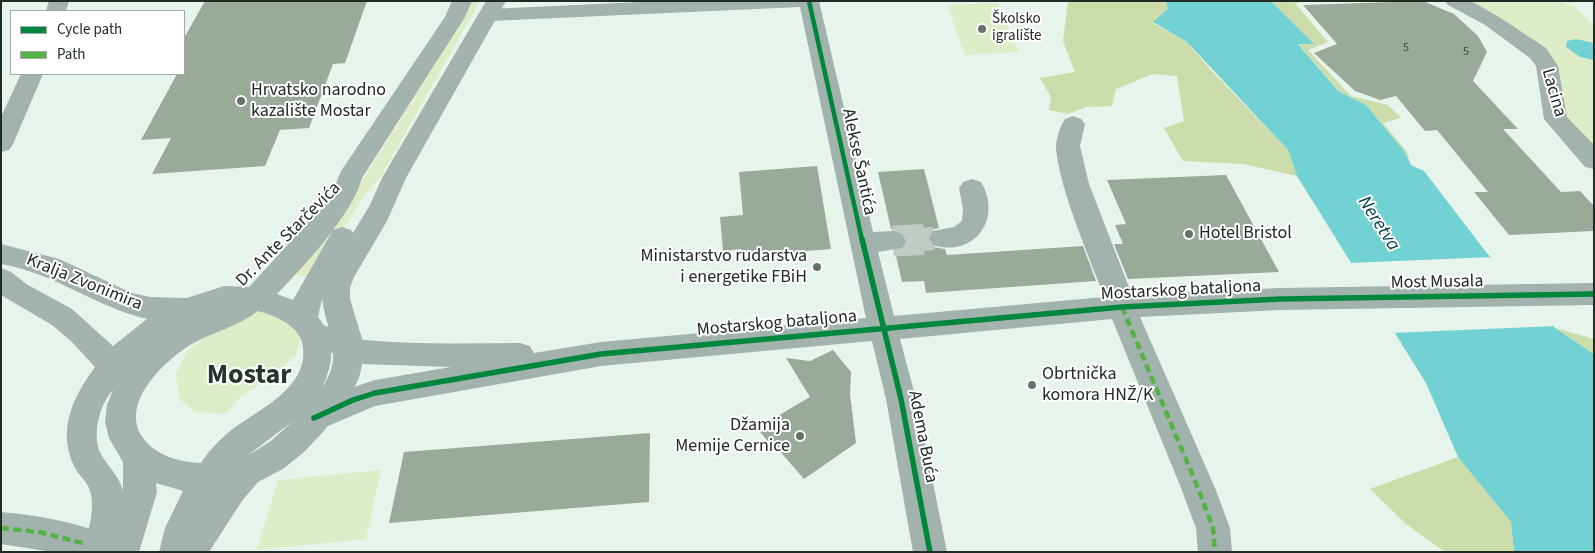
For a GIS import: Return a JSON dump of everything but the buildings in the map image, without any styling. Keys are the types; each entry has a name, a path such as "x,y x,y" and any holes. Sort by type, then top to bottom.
{"main road":[{"path":"350,177 450,25 462,1"},
{"name":"Dr. Ante Starčevića","path":"349,349 335,302 336,288 344,268 388,197 394,178 493,8"},
{"name":"Dr. Ante Starčevića","path":"223,297 258,270 317,204 350,177"},
{"name":"Dr. Ante Starčevića","path":"121,377 149,362 189,332 229,316 269,285 344,196 350,177"},
{"name":"Dr. Ante Starčevića","path":"308,327 308,297 340,240 374,194 394,178"},
{"name":"Kralja Zvonimira","path":"1,254 54,268 136,306 152,311 196,306"},
{"name":"Kralja Zvonimira","path":"1,279 75,326 99,349 121,377"},
{"path":"176,552 177,539 210,477 228,453 283,412 309,384 318,360 318,350 308,327 291,311 254,298 223,297 196,306 156,326 136,340 121,377 121,420 123,432 130,448 138,457 166,472 210,477 247,471 262,465 278,454 330,401 340,385 349,349"},
{"path":"93,548 107,511 107,491 100,475 87,460 82,438 88,404 121,377"},
{"path":"120,552 126,542 140,492 138,457"},
{"path":"188,552 199,538 223,498 247,471"}],"street":[{"path":"493,8 804,1"},
{"name":"Alekse Šantića","path":"809,1 882,328"},
{"name":"Lacina","path":"1455,1 1492,21 1538,53 1547,66 1556,119 1594,160"},
{"path":"1,144 32,75"},
{"path":"1073,124 1068,146 1076,184 1122,307 1198,488 1213,528 1215,552"},
{"path":"942,238 961,236 972,228 976,216 976,204 972,188"},
{"path":"862,243 893,241"},
{"name":"Most Musala","path":"1280,299 1594,294"},
{"name":"Mostarskog bataljona","path":"314,418 353,400 375,393 602,354 1122,307 1280,299"},
{"name":"Mostarskog bataljona","path":"308,327 349,349 362,352 410,355 602,354"},
{"name":"Adema Buća","path":"882,328 902,398 930,552"},
{"path":"1,528 39,532 93,548"}],"green space":[{"path":"468,1 480,1 381,176 365,195 313,278 294,274 354,194 430,72"},
{"path":"1068,1 1166,1 1169,9 1153,23 1187,42 1209,68 1288,150 1297,176 1243,164 1183,161 1164,128 1184,121 1177,76 1153,74 1116,89 1112,106 1086,107 1068,114 1049,110 1051,97 1040,78 1075,72 1063,41"},
{"path":"1271,1 1309,1 1295,3 1328,42 1308,50 1351,96 1388,105 1401,118 1383,123 1407,152 1411,166 1404,151 1366,105 1338,91 1298,43 1313,44"},
{"path":"1459,1 1556,1 1575,7 1594,25 1594,153 1561,112 1561,84 1548,54"},
{"name":"Školsko igralište","path":"998,3 1019,52 965,55 947,5"},
{"path":"269,305 301,334 297,353 277,373 241,396 225,414 196,412 179,399 176,374 187,351 203,339"},
{"path":"1555,328 1594,339 1594,354"},
{"path":"1458,457 1511,522 1514,552 1445,552 1406,524 1370,489"},
{"path":"381,470 366,539 257,550 278,480"}],"water":[{"name":"Neretva","path":"1166,1 1271,1 1314,44 1298,44 1338,91 1366,105 1404,151 1411,165 1424,171 1486,252 1555,328 1594,354 1594,552 1514,552 1511,522 1458,457 1426,383 1297,176 1288,150 1187,42 1153,22 1168,9"},
{"path":"1576,39 1594,43 1594,60 1580,57 1566,47 1567,41"}],"pier":[{"path":"1493,257 1556,326 1392,333 1348,263"}],"tunnel":[{"path":"911,240 942,238"},
{"path":"893,241 932,239"}],"marked path":[{"path":"1122,307 1198,488 1213,528 1215,552"},
{"path":"1,528 39,532 86,544"}],"cycle path":[{"path":"809,1 872,286 901,399 930,552"},
{"path":"314,418 353,400 375,393 601,354 1122,307 1280,299 1594,294"}],"place":[{"name":"Školsko igralište","path":"982,29"},
{"name":"Hrvatsko narodno kazalište Mostar","path":"241,101"},
{"name":"Hotel Bristol","path":"1189,234"},
{"name":"Ministarstvo rudarstva i energetike FBiH","path":"817,267"},
{"name":"Obrtnička komora HNŽ/K","path":"1032,385"},
{"name":"Džamija Memije Cernice","path":"800,436"}],"district":[{"name":"Mostar","path":"249,377"}]}
